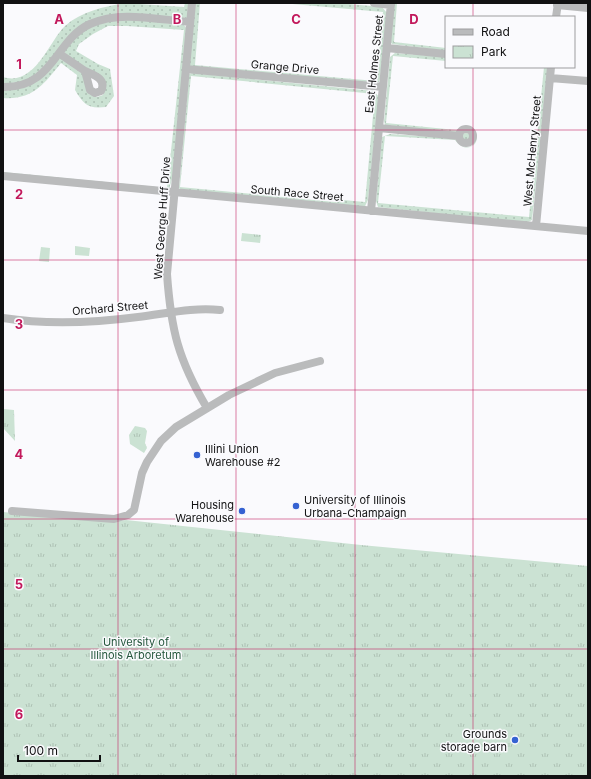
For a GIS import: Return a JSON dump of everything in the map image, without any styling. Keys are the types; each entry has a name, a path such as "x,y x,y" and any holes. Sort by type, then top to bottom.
{"street":[{"name":"West George Huff Drive","path":"192,3 168,260 171,312 176,344 182,361 207,408"},
{"path":"374,3 391,4"},
{"name":"East Holmes Street","path":"371,211 391,4"},
{"path":"556,16 558,4 588,8"},
{"path":"3,87 27,83 46,71 75,34 86,26 101,20 122,17 190,22"},
{"path":"387,48 445,54"},
{"path":"60,54 85,71"},
{"name":"West McHenry Street","path":"536,226 552,68"},
{"name":"Grange Drive","path":"186,69 383,87"},
{"path":"550,78 588,81"},
{"path":"379,128 459,136"},
{"name":"South Race Street","path":"3,176 588,231"},
{"name":"Orchard Street","path":"3,318 63,323 96,322 171,312 220,310"},
{"path":"12,511 121,518 134,510 142,473 152,453 161,441 176,427 229,395 275,373 320,361"}],"green space":[{"path":"125,3 184,7 185,3 190,3 188,17 184,19 94,20 28,81 3,84 3,77 14,78 24,75 32,69 40,61 65,26 78,17 93,10"},
{"path":"194,3 200,3 195,65 376,81 383,12 281,3 338,3 382,7 387,13 380,79 378,83 191,67 189,65"},
{"path":"394,3 397,3 394,42 445,48 445,51 392,44 390,41"},
{"path":"128,19 184,25 187,29 173,176 169,189 3,174 3,172 167,188 184,30 108,26 79,44 76,51 110,69 114,96 106,107 87,105 75,90 77,75 61,63 49,78 37,89 22,96 3,98 3,90 19,88 34,79 61,58 83,74 89,94 97,97 103,95 105,87 64,52 78,35 92,26"},
{"path":"395,53 445,57 445,61 393,56 386,123 456,130 465,127 474,129 477,134 477,139 472,146 476,138 473,130 469,129 457,133 385,125 384,121 390,57"},
{"path":"544,68 548,68 532,220 526,223 378,207 376,201 382,137 390,134 453,138 463,146 472,146 468,148 464,147 459,145 455,140 385,136 378,203 529,217"},
{"path":"192,73 374,91 379,97 368,200 365,206 361,207 181,190 179,188 189,74","holes":["191,76 375,94 365,202 343,200 335,202 180,187"]},
{"path":"464,133 468,133 470,134 470,142 464,143 461,140 461,136"},
{"path":"242,233 261,235 260,243 241,241"},
{"path":"75,246 90,248 89,256 75,255"},
{"path":"41,247 50,248 49,262 39,261"},
{"path":"3,409 14,410 15,441 3,428"},
{"path":"135,426 145,428 147,431 145,443 147,448 144,453 130,444 129,435"},
{"name":"University of Illinois Arboretum","path":"3,512 111,522 126,520 361,545 588,566 588,776 3,776"}],"place":[{"name":"Illini Union Warehouse #2","path":"197,455"},
{"name":"University of Illinois Urbana-Champaign","path":"296,506"},
{"name":"Housing Warehouse","path":"242,511"},
{"name":"Grounds storage barn","path":"515,740"}]}
